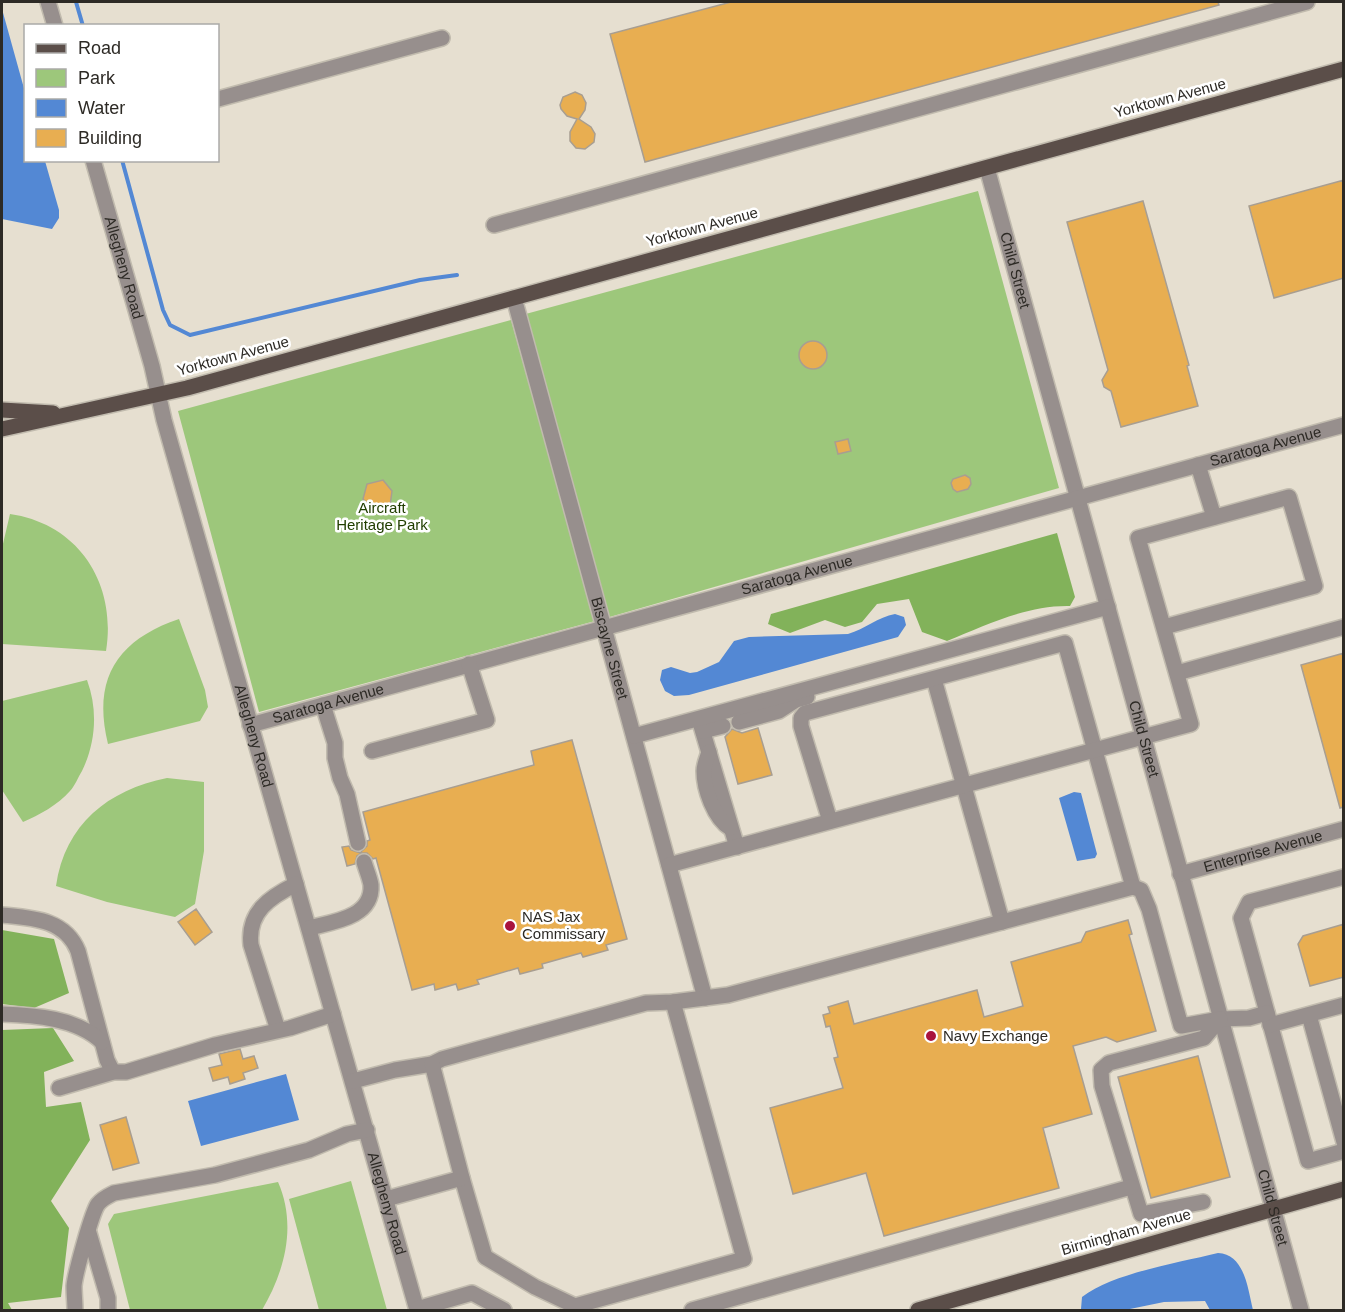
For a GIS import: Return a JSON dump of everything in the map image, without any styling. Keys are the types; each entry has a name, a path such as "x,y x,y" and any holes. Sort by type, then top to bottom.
{"main road":[{"name":"Yorktown Avenue","path":"2,429 159,395 1344,69"},
{"name":"Yorktown Avenue","path":"2,410 68,414"},
{"name":"Birmingham Avenue","path":"918,1311 1344,1189"}],"street":[{"path":"48,2 54,24"},
{"path":"494,225 1307,2"},
{"path":"219,99 442,38"},
{"name":"Allegheny Road","path":"94,162 250,725 417,1310"},
{"name":"Child Street","path":"987,168 1301,1311"},
{"name":"Biscayne Street","path":"514,298 705,998"},
{"name":"Saratoga Avenue","path":"250,725 1344,425"},
{"path":"1198,465 1214,517"},
{"path":"669,865 1191,724 1138,538 1289,497 1315,586 1164,627"},
{"path":"634,736 701,725 845,678 1108,607"},
{"path":"1177,673 1344,627"},
{"path":"830,821 801,726 801,718 805,713 1065,643 1133,887"},
{"path":"372,751 487,720 469,664"},
{"path":"739,722 778,711 796,700 837,689 845,678"},
{"path":"934,679 1002,922"},
{"path":"323,705 358,843"},
{"path":"701,725 723,726"},
{"path":"701,725 737,847"},
{"name":"Enterprise Avenue","path":"1180,874 1344,829"},
{"path":"309,928 354,915 364,907 370,899 370,885 364,862"},
{"path":"1344,877 1249,902 1241,918 1308,1161 1344,1151"},
{"path":"278,1030 251,945 250,933 255,914 261,907 276,893 296,884"},
{"path":"353,1081 395,1070 432,1064 442,1059 646,1003 728,995 1133,887 1141,890 1149,909 1181,1026 1220,1019 1269,1019 1309,1015 1344,1005"},
{"path":"2,915 29,918 58,927 71,936 78,951 109,1068 112,1072"},
{"path":"432,1064 485,1257 535,1287 575,1306 744,1260 673,1002"},
{"path":"2,1014 32,1015 57,1020 94,1035 102,1042"},
{"path":"58,1088 112,1072 126,1072 215,1045 333,1014"},
{"path":"1309,1015 1344,1142"},
{"path":"1203,1202 1141,1214 1102,1086 1101,1070 1109,1064 1204,1038 1220,1019"},
{"path":"75,1311 74,1285 92,1215 104,1198 114,1193 215,1175 309,1150 347,1134 366,1130"},
{"path":"386,1199 462,1178"},
{"path":"692,1311 1131,1187"},
{"path":"89,1230 108,1298 108,1311"},
{"path":"417,1310 472,1293 504,1311"}],"green space":[{"path":"978,191 1059,488 606,618 522,315"},
{"name":"Aircraft Heritage Park","path":"511,320 595,621 259,712 178,411"},
{"path":"10,514 34,520 56,530 74,544 88,561 99,581 105,603 108,626 106,651 2,644 2,548"},
{"path":"1057,533 1075,597 1070,606 1022,612 947,641 922,632 909,599 877,604 862,622 845,627 825,620 790,633 768,624 771,614"},
{"path":"179,619 205,690 208,707 200,721 108,744 104,721 104,700 107,681 114,665 140,638"},
{"path":"87,680 93,703 94,726 87,760 72,789 60,801 23,822 2,790 2,701"},
{"path":"167,778 204,782 204,851 195,904 175,917 107,902 56,886 61,864 69,845 93,813 126,791"},
{"path":"2,930 54,939 69,993 34,1008 2,1004"},
{"path":"53,1028 74,1061 44,1072 46,1107 81,1102 90,1140 51,1201 69,1228 61,1297 8,1303 12,1310 2,1310 2,1030"},
{"path":"351,1181 387,1310 319,1310 289,1199"},
{"path":"278,1182 287,1215 286,1248 277,1280 262,1310 130,1310 108,1224 114,1214"}],"water":[{"path":"2,9 24,88 24,162 45,162 59,210 59,218 52,229 2,219"},
{"path":"895,614 904,617 906,625 898,637 689,695 674,696 665,691 660,680 662,670 671,667 690,673 719,662 734,641 749,637 848,634"},
{"path":"1074,792 1081,793 1097,854 1095,858 1077,861 1059,798"},
{"path":"286,1074 299,1120 201,1146 188,1101"},
{"path":"1218,1253 1227,1255 1240,1266 1247,1283 1253,1310 1210,1310 1205,1301 1164,1302 1125,1310 1081,1309 1082,1297 1111,1281"}],"building":[{"path":"731,2 1218,2 1219,5 645,162 610,34"},
{"path":"575,92 582,95 586,103 585,110 579,119 591,127 595,134 594,142 585,149 576,148 570,141 570,132 577,119 567,116 560,105 563,97"},
{"path":"1344,180 1344,278 1274,298 1249,206"},
{"path":"1143,201 1189,365 1187,366 1198,406 1121,427 1111,391 1104,387 1102,380 1108,370 1067,222"},
{"path":"813,341 823,345 827,355 823,365 813,369 803,365 799,355 803,345"},
{"path":"848,439 851,451 838,454 835,442"},
{"path":"965,475 970,478 971,484 968,489 957,492 951,483 953,479"},
{"path":"383,480 392,491 390,506 374,510 363,499 367,484"},
{"path":"1344,653 1344,807 1340,808 1301,665"},
{"path":"758,728 772,775 738,784 725,737 732,729 742,733"},
{"path":"572,740 627,939 606,945 608,950 583,957 581,953 542,964 543,968 520,974 518,968 477,980 479,984 458,990 456,984 435,990 434,984 412,990 376,858 373,859 367,853 362,853 357,856 355,864 347,866 342,847 349,846 351,850 360,853 370,840 363,812 534,765 531,751"},
{"path":"196,909 212,932 195,945 178,922"},
{"path":"1128,920 1132,934 1129,935 1156,1031 1117,1042 1106,1037 1073,1046 1092,1114 1043,1128 1059,1188 884,1236 866,1173 793,1194 770,1108 843,1088 834,1058 838,1057 830,1026 826,1027 823,1015 830,1013 828,1007 848,1001 854,1024 977,990 984,1017 1023,1006 1011,962 1081,942 1086,932"},
{"path":"1344,924 1344,977 1310,986 1298,944 1303,936"},
{"path":"240,1049 243,1059 254,1056 258,1068 243,1073 245,1079 230,1084 228,1077 213,1081 209,1068 222,1065 219,1054"},
{"path":"1198,1056 1230,1177 1151,1198 1118,1077"},
{"path":"126,1117 139,1163 113,1170 100,1125"}],"waterway":[{"path":"76,2 82,24"},
{"path":"123,162 163,310 170,325 190,335 420,280 457,275"}],"place":[{"name":"NAS Jax Commissary","path":"510,926"},
{"name":"Navy Exchange","path":"931,1036"}]}
